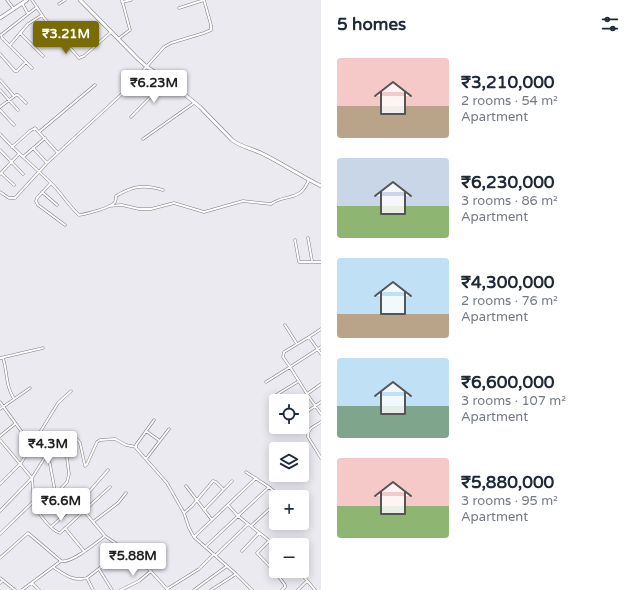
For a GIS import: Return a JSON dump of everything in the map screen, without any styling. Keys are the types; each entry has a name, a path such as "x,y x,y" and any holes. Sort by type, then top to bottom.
{"street":[{"path":"7,0 14,9"},
{"path":"0,18 27,0"},
{"path":"32,0 79,58 84,56 111,32"},
{"path":"59,4 65,0"},
{"path":"80,0 147,67 167,80 195,102 232,140 261,153 321,186"},
{"path":"118,39 130,30 122,1 131,0"},
{"path":"1,193 10,198 15,198 58,153 123,93 167,44 211,30 204,0 179,8"},
{"path":"22,3 28,14"},
{"path":"32,68 2,38 1,34 37,7"},
{"path":"10,45 30,22 42,14"},
{"path":"20,33 43,56"},
{"path":"0,54 15,71 17,71 26,62"},
{"path":"0,80 14,96"},
{"path":"131,117 167,80"},
{"path":"40,132 95,85"},
{"path":"0,90 18,110"},
{"path":"14,125 0,109 14,96 18,95 26,103"},
{"path":"142,139 195,102"},
{"path":"12,147 32,129 36,129 58,153"},
{"path":"0,134 22,157 61,193 70,207 79,215 88,214 109,206 114,203 116,196 134,187 152,187 163,190"},
{"path":"22,157 45,138"},
{"path":"33,148 48,163"},
{"path":"0,150 11,163 24,174"},
{"path":"14,185 0,173 19,154"},
{"path":"109,206 122,205 139,209 151,209 174,203 204,212 243,201 271,204 277,199 298,195 303,191 309,180"},
{"path":"51,183 36,200 37,204 65,225"},
{"path":"42,192 57,206"},
{"path":"308,238 312,261"},
{"path":"295,240 299,262 321,262"},
{"path":"285,324 297,344"},
{"path":"321,329 283,354 307,394 321,384"},
{"path":"309,337 321,354"},
{"path":"266,382 321,347"},
{"path":"14,399 7,382 6,368 2,358 43,348"},
{"path":"278,394 299,381"},
{"path":"0,409 30,388"},
{"path":"0,484 21,463 58,403 70,391"},
{"path":"309,397 321,414"},
{"path":"0,402 15,424 33,443"},
{"path":"309,410 321,402"},
{"path":"136,447 154,420"},
{"path":"321,422 310,429 307,433 321,458"},
{"path":"0,436 15,424"},
{"path":"146,459 169,429"},
{"path":"146,430 160,441"},
{"path":"39,513 60,492 68,479 69,474 65,442 68,439"},
{"path":"0,511 32,478 55,441 68,439 75,439 79,441 85,466 97,442 100,440 115,439 126,445 136,447 167,483 184,513 194,537 252,590"},
{"path":"0,440 21,463 32,478 34,501 39,513 43,519 58,533 110,487"},
{"path":"48,452 56,496"},
{"path":"51,527 88,493 108,470"},
{"path":"246,472 273,490"},
{"path":"194,537 256,478"},
{"path":"184,513 192,506 213,481 224,489"},
{"path":"204,510 232,481"},
{"path":"186,486 212,520"},
{"path":"205,547 269,487"},
{"path":"60,492 74,507"},
{"path":"93,522 118,503 126,493"},
{"path":"0,534 34,501"},
{"path":"228,505 238,516 269,541 257,553 269,565"},
{"path":"84,511 105,536 151,571 168,589 199,569 269,509"},
{"path":"65,528 84,551"},
{"path":"0,558 28,533 61,561"},
{"path":"242,551 259,533"},
{"path":"22,590 53,566 61,561 68,561 105,536"},
{"path":"53,566 72,578 80,580 87,578 124,549"},
{"path":"194,590 227,566"},
{"path":"99,569 112,590"},
{"path":"121,590 128,588 151,571"},
{"path":"211,590 236,574"},
{"path":"0,578 15,590"},
{"path":"87,578 93,590"},
{"path":"280,578 285,585 282,590"},
{"path":"305,578 315,590"},
{"path":"0,583 3,580"},
{"path":"298,590 307,581"},
{"path":"32,582 39,590"}]}
